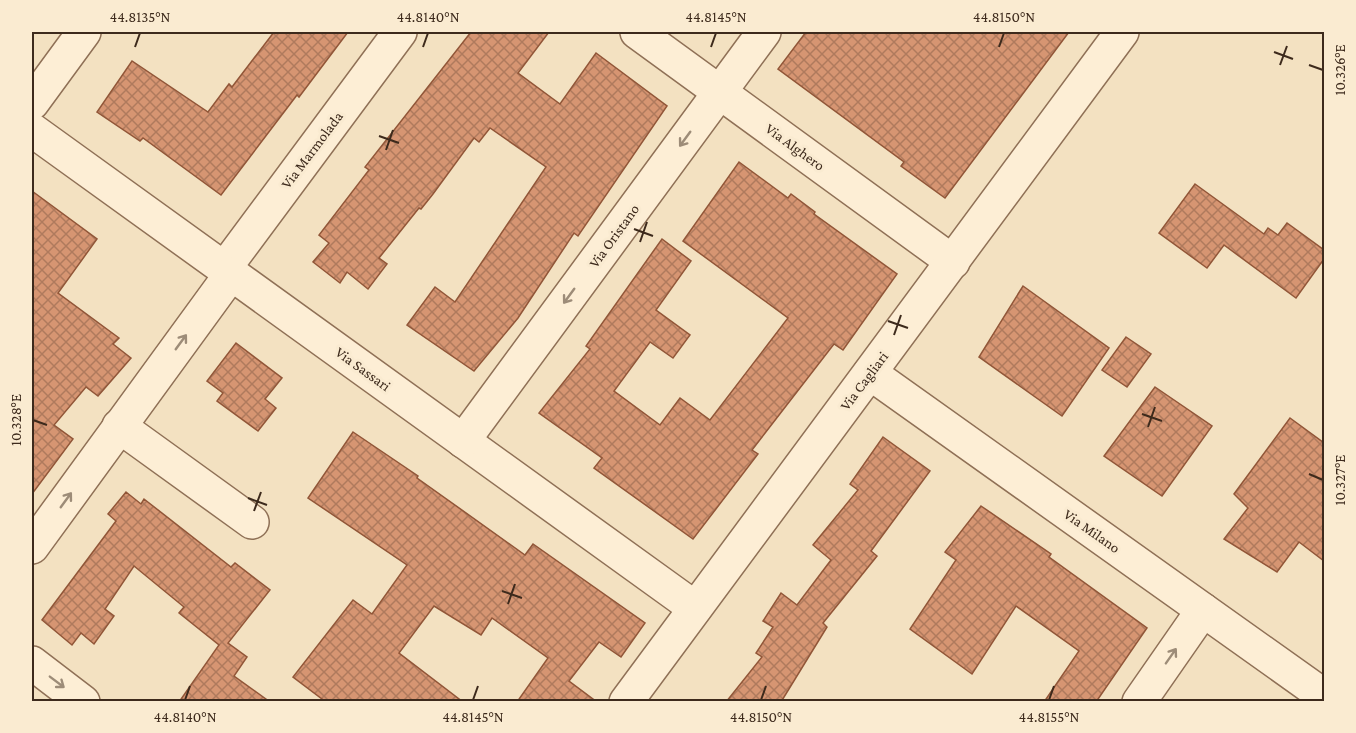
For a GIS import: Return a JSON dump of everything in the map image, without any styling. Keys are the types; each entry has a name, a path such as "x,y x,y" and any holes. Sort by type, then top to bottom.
{"street":[{"path":"32,103 84,32"},
{"name":"Via Marmolada","path":"32,547 400,32"},
{"name":"Via Alghero","path":"637,32 953,262"},
{"name":"Via Oristano","path":"463,441 764,32"},
{"name":"Via Cagliari","path":"626,702 1122,32"},
{"name":"Via Sassari","path":"32,130 695,608"},
{"name":"Via Milano","path":"870,373 1203,610 1321,685"},
{"path":"119,426 252,522"},
{"path":"1139,702 1203,610"},
{"path":"32,663 83,702"}],"building":[{"path":"274,32 348,32 221,195 143,138 140,141 97,112 132,61 208,112 229,84 232,87"},
{"path":"471,32 549,32 518,73 560,104 596,53 667,106 578,236 574,233 518,318 474,371 407,325 435,287 455,302 546,167 490,128 479,142 474,138 433,194 379,258 387,264 368,289 347,272 340,283 313,262 329,243 319,235 369,170 365,167"},
{"path":"806,32 1069,32 945,198 901,166 904,162 778,69"},
{"path":"739,162 788,198 791,194 815,212 814,214 897,274 843,350 834,344 752,450 758,454 693,539 594,468 602,458 539,413 590,349 586,346 662,239 691,261 656,310 690,335 673,358 650,342 614,391 660,425 680,398 710,420 788,318 683,241"},
{"path":"1195,184 1264,234 1268,228 1278,235 1287,223 1324,250 1324,259 1296,298 1224,245 1207,268 1159,233"},
{"path":"32,191 97,239 58,293 119,338 113,344 131,358 98,396 86,387 54,425 73,439 32,494"},
{"path":"1023,286 1109,348 1062,416 979,357"},
{"path":"1126,337 1151,354 1127,387 1102,370"},
{"path":"236,343 282,378 265,399 276,408 258,431 217,401 223,393 207,381"},
{"path":"1155,387 1212,426 1162,496 1104,456"},
{"path":"1290,418 1324,443 1324,561 1299,542 1277,572 1224,539 1248,508 1234,494"},
{"path":"353,432 418,476 417,478 525,555 533,544 645,623 621,657 599,642 569,681 597,702 517,702 548,658 492,618 481,635 434,606 399,653 463,702 326,702 293,677 353,600 372,614 407,565 308,498"},
{"path":"883,437 930,471 871,551 877,556 823,623 827,627 781,702 726,702 762,657 756,653 773,627 763,621 781,593 797,605 831,560 813,545 858,490 850,484"},
{"path":"126,492 141,504 144,499 231,567 235,563 270,590 228,643 247,657 234,676 270,702 179,702 219,645 179,613 184,607 134,566 105,609 114,616 94,644 81,633 72,645 42,620 116,521 108,514"},
{"path":"981,506 1051,554 1049,557 1147,628 1096,702 1044,702 1079,651 1016,606 972,674 910,629 956,560 945,552"}]}
